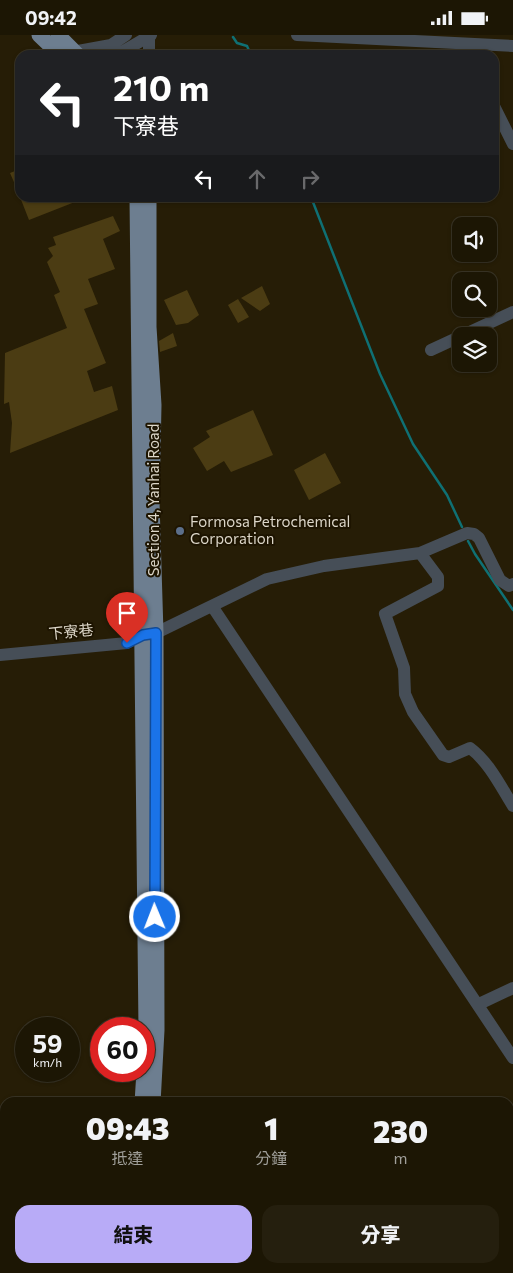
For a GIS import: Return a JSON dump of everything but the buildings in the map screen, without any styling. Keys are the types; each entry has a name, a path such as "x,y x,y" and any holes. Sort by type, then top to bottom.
{"main road":[{"path":"39,35 62,50"},
{"path":"58,35 66,50"},
{"name":"Section 4, Yanhai Road","path":"136,202 150,634"},
{"name":"Section 4, Yanhai Road","path":"146,1017 150,918 150,634 154,405 148,327 149,202"},
{"name":"Section 4, Yanhai Road","path":"150,918 156,1030 153,1097"},
{"path":"142,1097 143,1082"}],"street":[{"path":"87,50 111,45 126,35"},
{"path":"297,35 462,45 513,46"},
{"path":"126,50 144,40"},
{"path":"499,116 513,144"},
{"path":"431,350 513,312"},
{"name":"下寮巷","path":"0,655 127,643 212,606 267,579 324,566 420,553 467,533 474,534 479,538 500,580 509,586 513,585"},
{"path":"420,553 438,577 438,586 385,614 404,668 405,695 412,712 443,755 449,757 470,748 478,754 513,806"},
{"path":"212,606 479,1004 513,1058"},
{"path":"479,1004 513,988"}],"waterway":[{"path":"233,37 237,43 247,46 249,50"},
{"path":"313,202 380,374 413,444 447,495 462,527"},
{"path":"468,541 513,610"}],"place":[{"name":"Formosa Petrochemical Corporation","path":"180,531"}],"route":[{"path":"127,643 143,635 156,633 155,917"}]}
